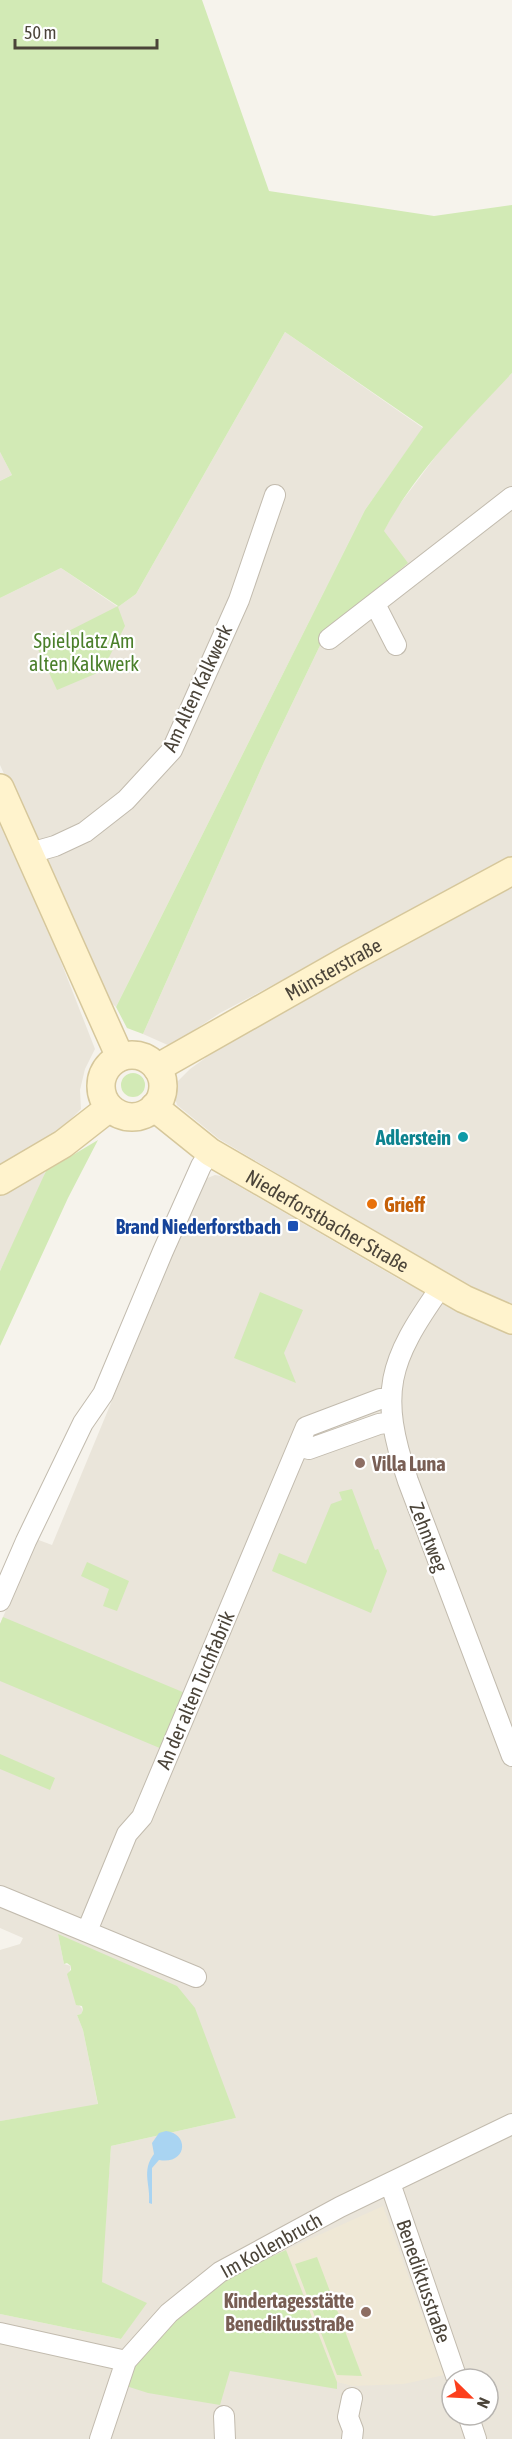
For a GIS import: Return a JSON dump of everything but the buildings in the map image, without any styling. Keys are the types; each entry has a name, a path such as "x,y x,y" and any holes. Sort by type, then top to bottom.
{"street":[{"name":"Am Alten Kalkwerk","path":"30,853 56,846 85,832 126,800 172,750 239,600 275,495"},
{"path":"330,639 512,497"},
{"path":"375,604 396,645"},
{"path":"0,788 120,1057"},
{"name":"Münsterstraße","path":"157,1068 328,971 512,871"},
{"path":"130,1054 141,1056 157,1068 163,1088 154,1107 144,1114 132,1117 119,1114 110,1108 103,1098 102,1078 109,1065 120,1057 130,1054"},
{"name":"Niederforstbacher Straße","path":"154,1107 210,1152 441,1287 512,1320"},
{"path":"0,1181 63,1144 110,1108"},
{"path":"0,1601 83,1423 103,1394 163,1251 201,1166 210,1152"},
{"name":"Zehntweg","path":"441,1287 411,1330 401,1349 394,1371 390,1399 392,1422 398,1452 408,1482 512,1756"},
{"name":"An der alten Tuchfabrik","path":"87,1931 127,1834 142,1817 306,1427 380,1399 390,1399"},
{"path":"298,1446 309,1449 379,1424 392,1422"},
{"path":"0,1896 196,1977"},
{"name":"Im Kollenbruch","path":"100,2439 126,2361 169,2313 219,2272 390,2182 512,2124"},
{"name":"Benediktusstraße","path":"390,2182 453,2367"},
{"path":"0,2334 126,2361"},
{"path":"352,2398 348,2417 353,2430 352,2439"},
{"path":"224,2416 225,2439"}],"shaded area":[{"path":"285,332 423,428 365,510 116,1007 106,998 0,765 0,598 61,568 118,607 136,594"},
{"path":"512,373 512,859 220,1013 170,1046 143,1034 264,762 327,631 396,509 448,440"},
{"path":"0,452 12,475 0,481"},
{"path":"0,814 20,857 95,1049 85,1069 80,1090 81,1109 54,1136 0,1168"},
{"path":"512,888 512,1308 444,1280 375,1232 219,1139 177,1105 174,1094 178,1081 190,1069 229,1041"},
{"path":"45,1172 44,1179 0,1271 0,1196"},
{"path":"215,1175 221,1176 404,1282 512,1331 512,2439 0,2439 0,2314 121,2339 146,2303 101,2282 111,2146 236,2118 58,1934 64,1964 71,1966 69,1973 78,2004 83,2010 77,2015 83,2030 98,2105 0,2121 0,1950 20,1944 23,1938 0,1928 0,1624 36,1539 52,1545 205,1179"},
{"name":"Kindertagesstätte Benediktusstraße","path":"383,2206 441,2367 440,2376 404,2384 353,2386 337,2382 286,2250"}],"green space":[{"name":"Spielplatz Am alten Kalkwerk","path":"0,0 202,0 269,191 434,216 512,205 512,373 426,468 384,531 408,563 327,631 264,762 143,1034 127,1028 116,1007 365,510 423,427 285,332 136,594 118,607 125,626 102,671 57,690 37,647 118,606 61,568 0,598 0,481 12,475 0,452"},
{"path":"128,1073 138,1073 145,1080 145,1090 138,1097 128,1097 121,1090 121,1080"},
{"path":"98,1140 68,1198 0,1346 0,1271 46,1171"},
{"path":"260,1292 303,1310 284,1353 296,1383 234,1358"},
{"path":"352,1489 375,1550 378,1549 387,1571 371,1613 272,1571 279,1553 306,1564 331,1504 342,1500 339,1492"},
{"path":"87,1562 129,1581 117,1611 103,1606 109,1589 81,1576"},
{"path":"3,1617 185,1693 162,1749 0,1681 0,1624"},
{"path":"0,1754 55,1778 50,1790 0,1769"},
{"path":"58,1934 177,1986 195,2008 236,2118 111,2146 102,2282 147,2303 121,2339 0,2314 0,2121 98,2104 83,2030 77,2015 83,2010 82,2006 76,2005 67,1974 71,1966 64,1964"},
{"path":"286,2250 337,2382 337,2389 230,2371 220,2405 148,2393 123,2385 133,2366 176,2318 226,2277"},
{"path":"317,2257 362,2376 337,2375 295,2264"}],"water":[{"path":"166,2131 174,2133 179,2138 182,2148 180,2154 175,2158 159,2160 152,2168 152,2204 149,2203 147,2172 154,2154 152,2143 159,2133"}],"place":[{"name":"Adlerstein","path":"463,1137"},
{"name":"Grieff","path":"372,1204"},
{"name":"Brand Niederforstbach","path":"293,1226"},
{"name":"Villa Luna","path":"360,1463"},
{"name":"Kindertagesstätte Benediktusstraße","path":"366,2312"}]}
